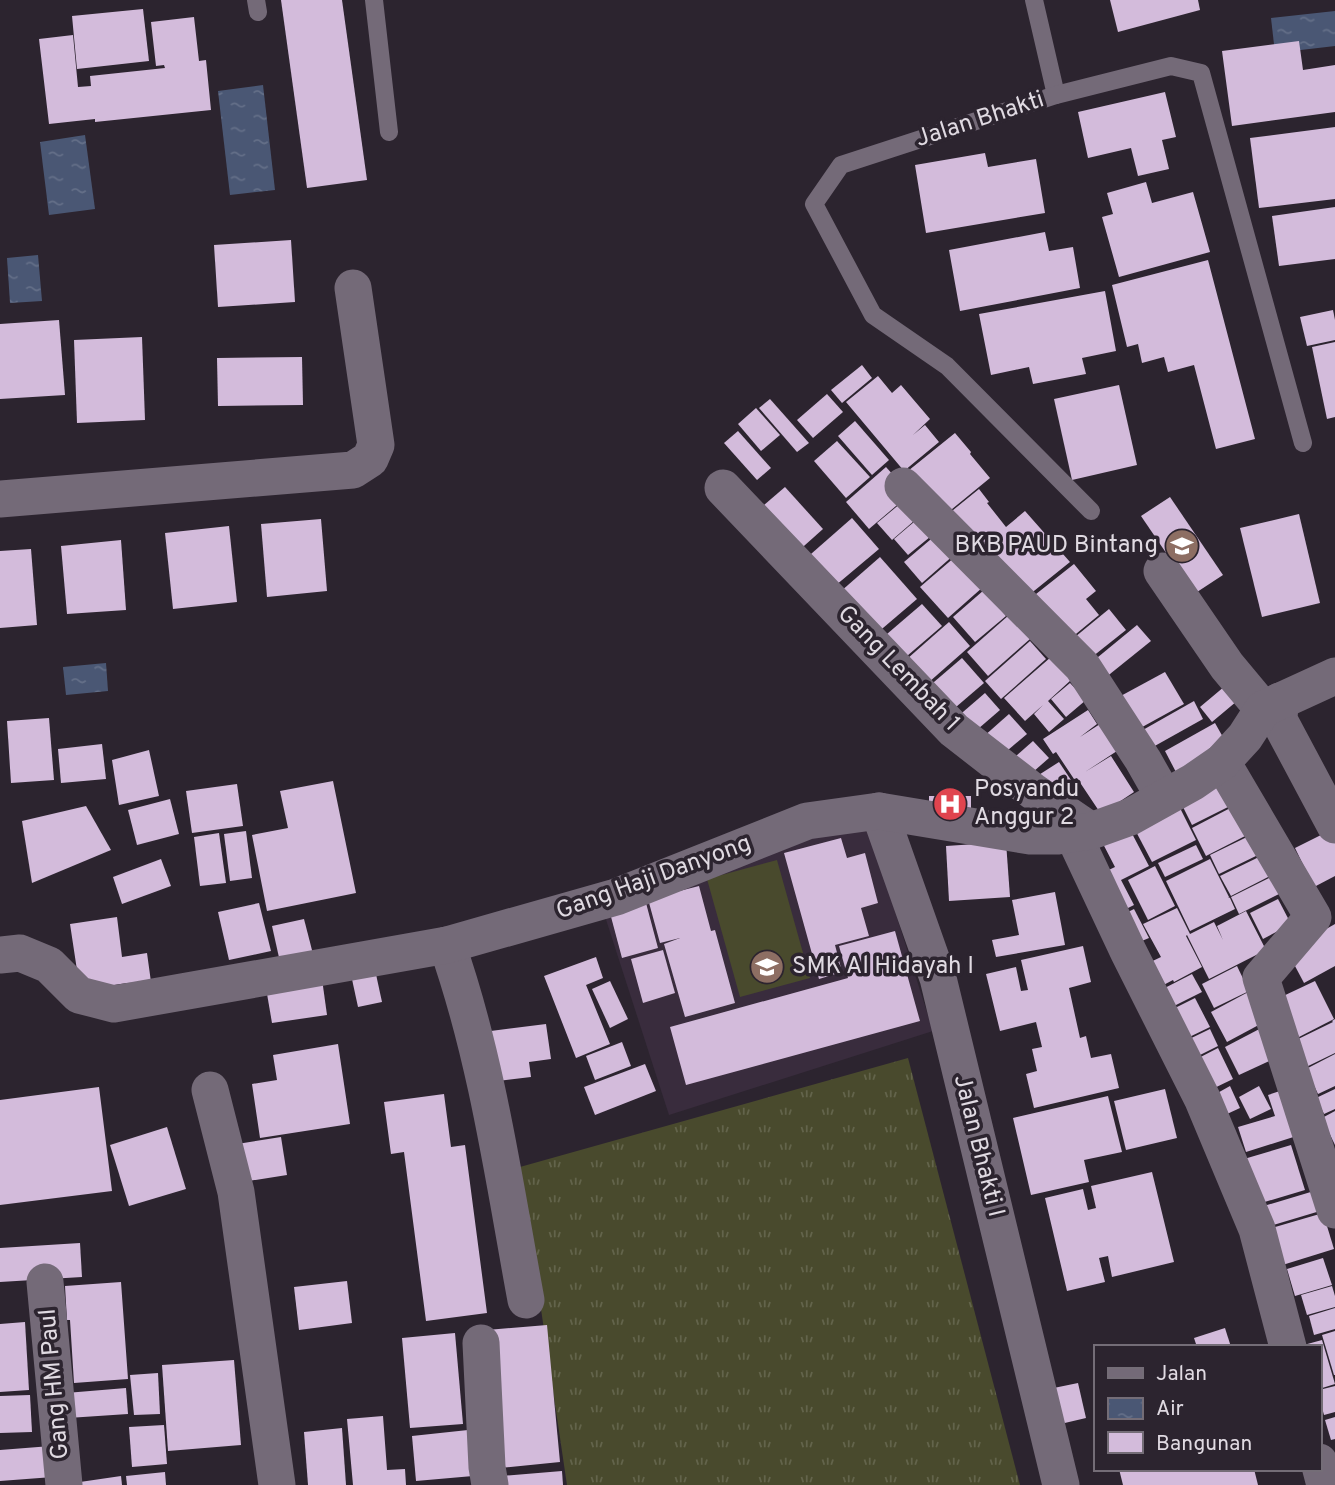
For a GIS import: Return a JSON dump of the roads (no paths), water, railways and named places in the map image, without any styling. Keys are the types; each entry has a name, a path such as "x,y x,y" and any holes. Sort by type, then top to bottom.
{"street":[{"path":"0,499 353,470 370,459 376,445 353,288"},
{"path":"903,486 1082,666 1164,797"},
{"name":"Gang Lembah 1","path":"723,488 954,730 1082,832"},
{"path":"1163,571 1227,666 1272,705 1335,825"},
{"path":"1272,705 1335,676"},
{"name":"Gang Haji Danyong","path":"0,955 19,953 49,965 79,995 114,1004 447,945 616,897 807,821 879,811 1030,836 1058,836 1082,832 1130,817 1194,782 1222,762 1272,705"},
{"path":"1222,762 1313,917 1261,978 1335,1210"},
{"name":"Jalan Bhakti I","path":"879,811 938,978 1060,1485"},
{"path":"1082,832 1128,951 1209,1113 1257,1229 1287,1345"},
{"path":"447,945 489,1096 526,1300"},
{"path":"210,1090 236,1192 276,1485"},
{"name":"Gang HM Paul","path":"45,1282 64,1485"},
{"path":"481,1343 490,1485"}],"lane":[{"path":"374,0 389,132"},
{"path":"1034,0 1056,96"},
{"name":"Jalan Bhakti","path":"1091,511 947,366 873,314 814,204 841,164 1056,96 1171,66 1201,73 1303,443"}],"water":[{"path":"1335,11 1335,46 1275,53 1271,18"},
{"path":"263,85 275,190 230,195 218,91"},
{"path":"85,135 95,209 49,215 40,142"},
{"path":"38,255 42,301 10,303 7,258"},
{"path":"106,663 108,691 66,695 63,667"}],"place":[{"name":"BKB PAUD Bintang","path":"1182,546"},
{"name":"Posyandu Anggur 2","path":"950,804"},
{"name":"SMK Al Hidayah I","path":"767,967"}]}
